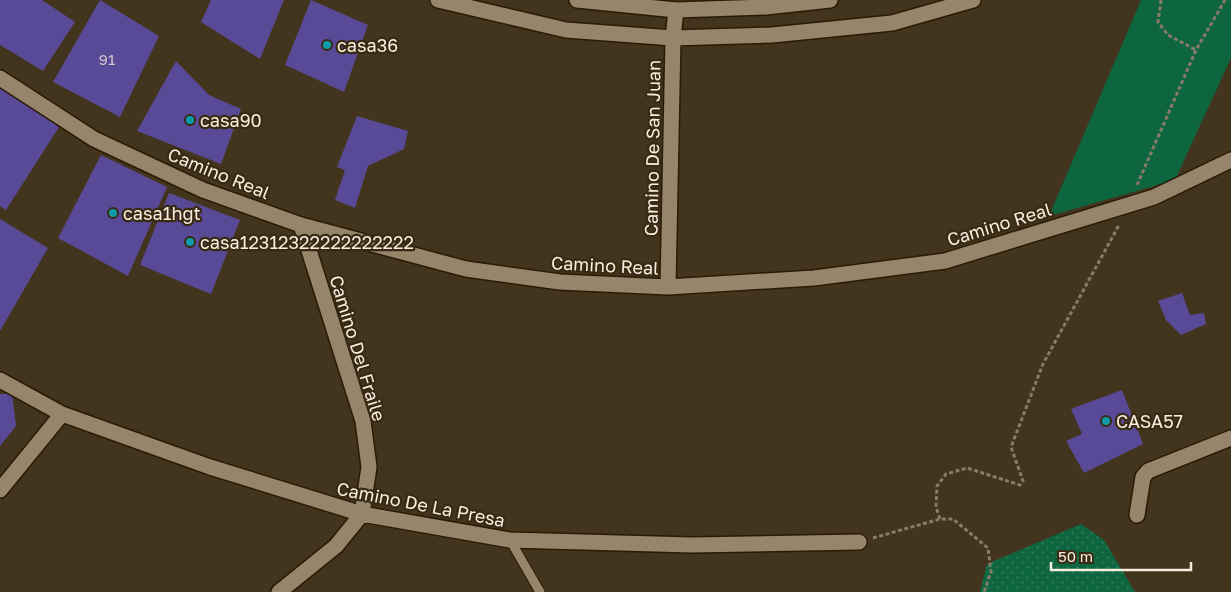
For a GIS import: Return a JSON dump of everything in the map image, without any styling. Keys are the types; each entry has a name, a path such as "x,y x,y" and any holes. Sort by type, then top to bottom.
{"street":[{"path":"438,0 566,30 673,38 772,35 892,23 973,0"},
{"path":"577,0 676,10 766,7 830,0"},
{"name":"Camino De San Juan","path":"668,287 673,38 676,10"},
{"name":"Camino Real","path":"0,78 94,139 203,190 301,225 466,269 560,282 668,287 814,278 945,261 1154,197 1231,160"},
{"name":"Camino Del Fraile","path":"301,225 363,421 369,467 362,514"},
{"name":"Camino De La Presa","path":"0,380 62,414 210,467 362,514 510,540 692,545 859,542"},
{"path":"0,490 62,414"},
{"path":"1137,515 1143,477 1148,471 1231,438"},
{"path":"279,592 336,546 362,514"}],"lane":[{"path":"510,540 540,592"}],"path":[{"path":"1161,0 1158,22 1168,35 1196,50"},
{"path":"940,519 936,507 937,486 946,474 967,468 1020,485 1023,481 1011,447 1043,364 1109,247 1196,50 1225,0"},
{"path":"859,542 940,519 953,518 988,548 991,572 984,592"}],"green space":[{"path":"1141,0 1231,0 1231,58 1175,180 1049,216"},
{"path":"1081,524 1104,540 1135,592 980,592 987,564"}],"building":[{"path":"0,0 42,0 75,22 43,71 0,45"},
{"path":"100,0 159,36 120,117 53,82"},
{"path":"211,0 284,0 260,59 201,22"},
{"name":"casa36","path":"311,0 368,25 344,92 285,65"},
{"name":"casa90","path":"176,61 209,95 241,109 221,164 137,131"},
{"path":"0,87 59,127 6,210 0,206"},
{"path":"357,116 408,131 404,149 368,166 355,208 335,200 345,170 337,167"},
{"name":"casa1hgt","path":"101,155 167,187 128,276 58,238"},
{"name":"casa12312322222222222","path":"169,193 240,220 211,294 140,265"},
{"path":"0,219 48,248 0,331"},
{"path":"1182,293 1190,315 1204,313 1206,324 1181,335 1166,320 1158,301"},
{"name":"CASA57","path":"1122,390 1143,444 1084,473 1066,441 1082,434 1071,409"},
{"path":"0,394 12,394 16,426 0,446"}],"place":[{"name":"casa36","path":"327,45"},
{"name":"casa90","path":"190,120"},
{"name":"casa1hgt","path":"113,213"},
{"name":"casa12312322222222222","path":"190,242"},
{"name":"CASA57","path":"1106,421"}]}
